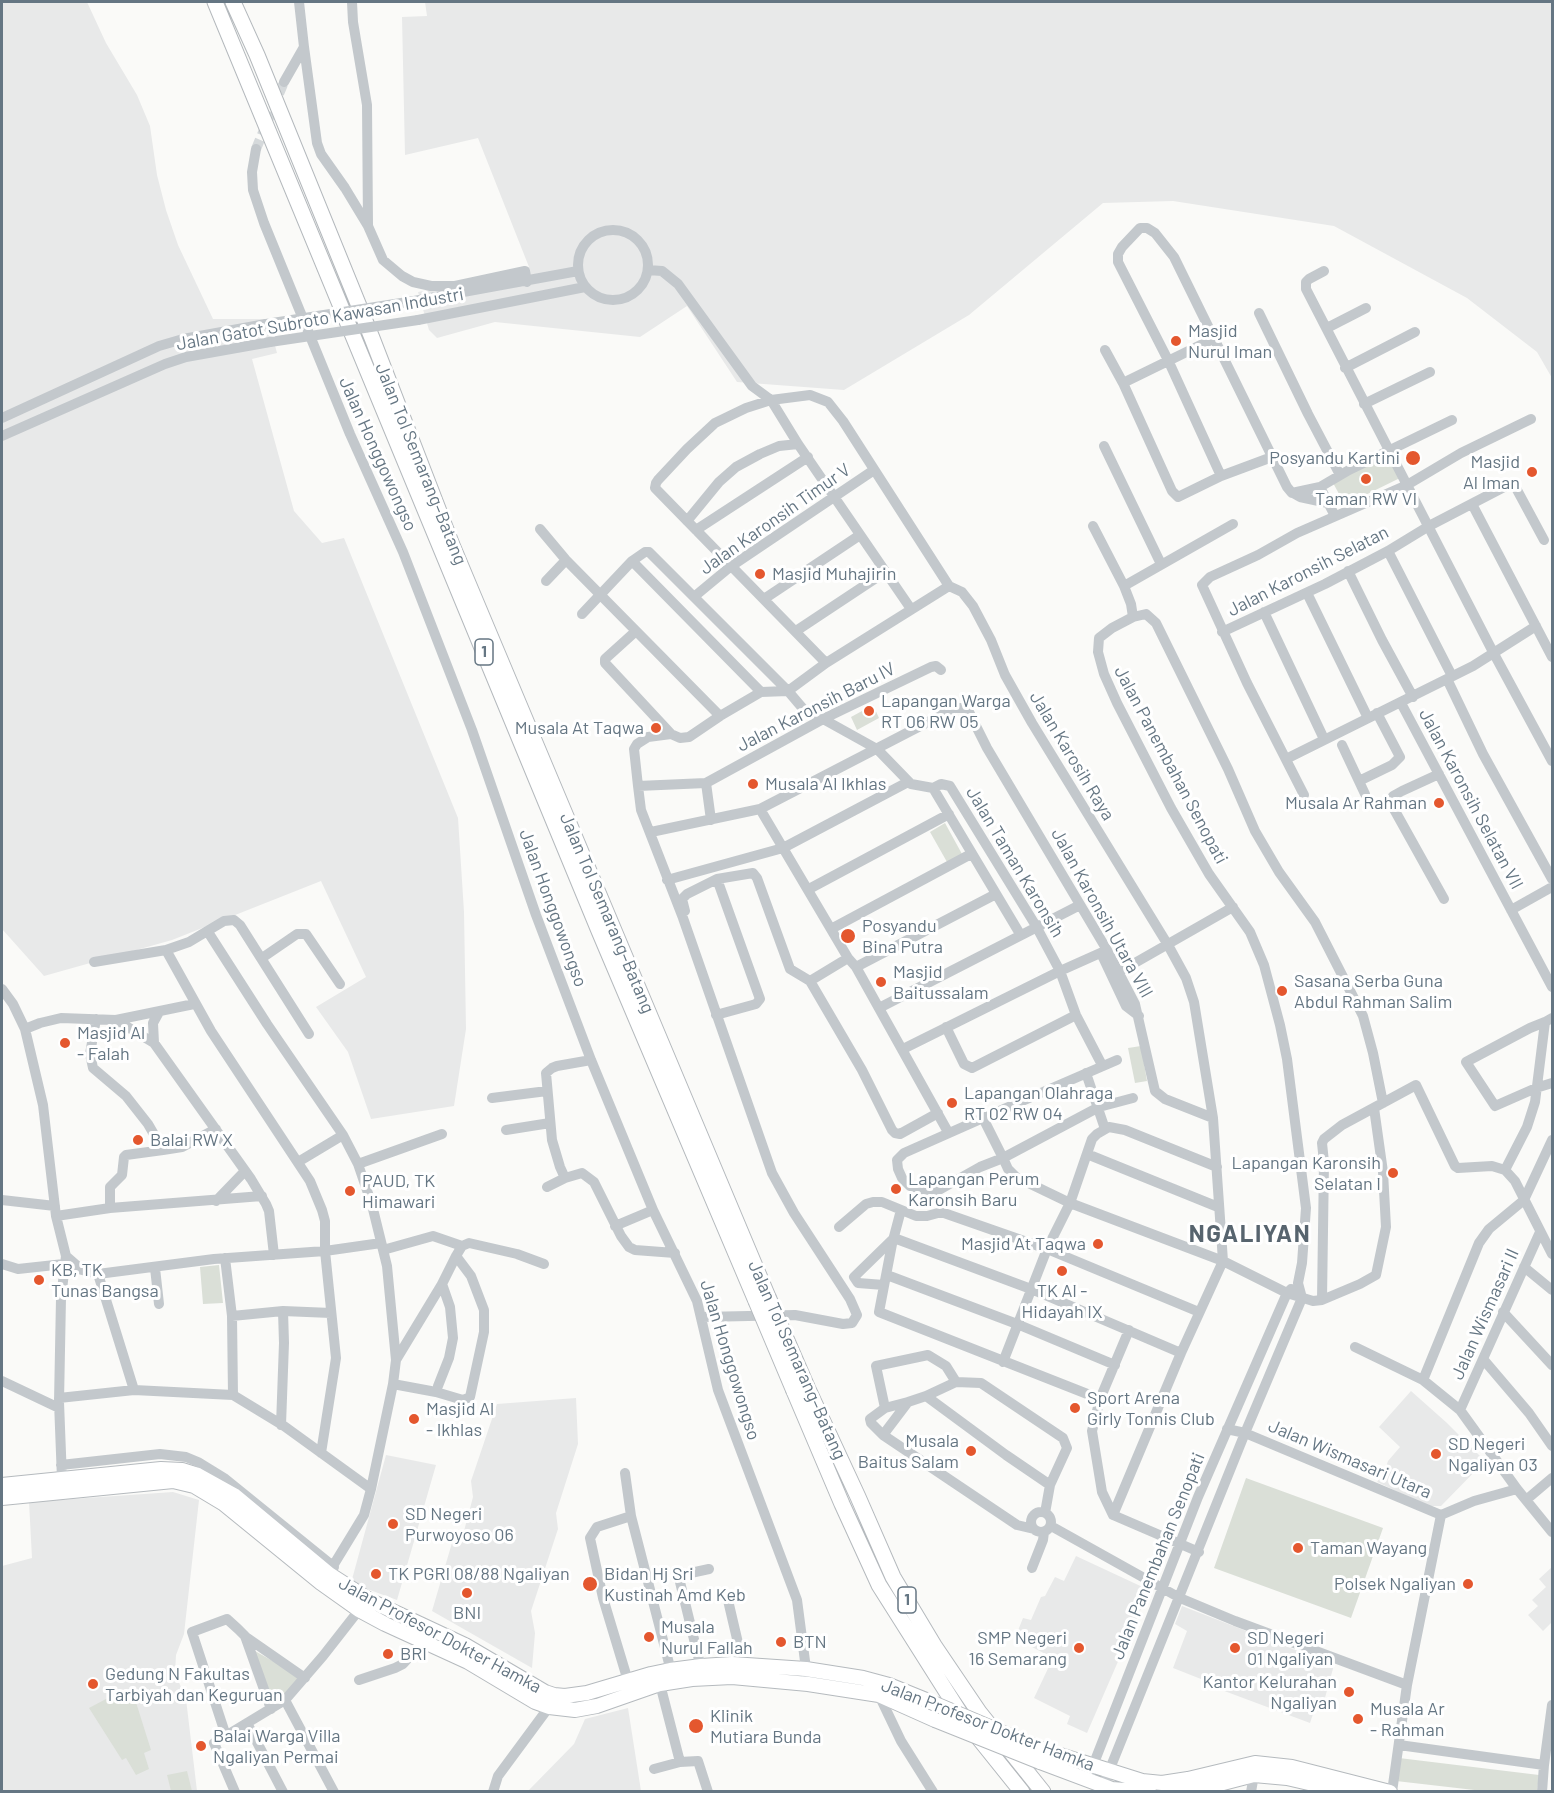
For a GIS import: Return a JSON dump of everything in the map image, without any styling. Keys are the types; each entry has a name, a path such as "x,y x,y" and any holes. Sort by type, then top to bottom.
{"highway":[{"name":"Jalan Tol Semarang–Batang","path":"215,2 598,931 762,1299"},
{"name":"Jalan Tol Semarang–Batang","path":"233,2 257,55 367,327 452,545 800,1389 837,1494 879,1585 965,1721 1022,1791"},
{"name":"Jalan Tol Semarang–Batang","path":"800,1389 858,1497 893,1577 935,1647 979,1712 1043,1791"}],"main road":[{"name":"Jalan Profesor Dokter Hamka","path":"2,1485 161,1469 182,1470 198,1475 234,1495 328,1575 359,1610 465,1645 545,1692 565,1696 587,1693 628,1682 668,1678 732,1664 807,1676 879,1695 934,1720 1042,1756 1093,1766 1142,1781 1162,1783 1188,1779 1255,1763 1292,1767 1391,1791"},
{"name":"Jalan Profesor Dokter Hamka","path":"2,1497 173,1481 194,1486 371,1601 423,1642 468,1662 536,1702 549,1707 565,1709 592,1707 668,1678"},
{"name":"Jalan Profesor Dokter Hamka","path":"702,1672 732,1677 807,1676 871,1680 926,1700 1042,1756 1087,1781 1104,1786 1149,1791"},
{"path":"587,1693 592,1707"},
{"path":"1169,1791 1204,1788 1254,1775 1278,1776 1348,1791"}],"street":[{"path":"299,2 317,143 321,154 368,226 383,260 413,282 431,286 455,286 525,271 527,282"},
{"path":"352,2 353,22 367,105 368,226"},
{"path":"284,82 304,47"},
{"name":"Jalan Honggowongso","path":"256,149 252,172 253,190 264,223 347,426 403,552 472,730 532,904 591,1060 654,1210 692,1288 702,1317 718,1390 797,1600 807,1676"},
{"path":"1221,476 1168,360 1118,262 1117,256 1122,247 1140,228 1147,228 1155,233 1174,257 1287,487 1300,497 1328,503"},
{"path":"614,230 633,236 640,243 645,252 648,270 640,289 622,300 611,301 601,299 585,287 578,271 581,250 586,242 604,231 614,230"},
{"path":"648,270 662,271 678,284 741,372 753,386 771,400 798,444 911,609"},
{"name":"Jalan Gatot Subroto Kawasan Industri","path":"2,418 159,346 183,339 527,282 578,271"},
{"path":"1324,271 1309,279 1305,289 1552,761"},
{"name":"Jalan Gatot Subroto Kawasan Industri","path":"2,436 84,398 186,357 418,320 585,287"},
{"path":"1327,328 1366,308"},
{"path":"1259,313 1340,475"},
{"path":"1345,368 1415,332"},
{"path":"1123,383 1213,339"},
{"path":"1105,350 1123,383 1172,491 1178,497 1221,476 1272,457"},
{"path":"1364,404 1430,372"},
{"name":"Jalan Karosih Raya","path":"687,521 656,488 656,483 715,423 746,408 771,400 810,395 828,402 950,586 962,592 978,615 1005,675 1032,723 1186,978 1194,1002 1213,1118 1223,1261"},
{"path":"1292,493 1320,487 1452,420"},
{"path":"1304,795 1222,632 1202,587 1206,579 1258,555 1297,533 1407,485 1461,453 1531,420"},
{"path":"798,444 779,447 735,467 719,482 687,521 826,663"},
{"path":"1104,446 1161,564"},
{"path":"696,530 808,457"},
{"name":"Jalan Karonsih Timur V","path":"694,596 730,567 874,470"},
{"name":"Jalan Karonsih Selatan","path":"1222,632 1388,551 1428,526 1506,486 1511,485 1516,488 1544,540"},
{"path":"1320,487 1335,516"},
{"path":"1472,504 1552,657"},
{"path":"1124,586 1233,524"},
{"path":"983,1118 1008,1169 1016,1177 1070,1203 1223,1261 1287,1293 1313,1301 1322,1300 1375,1277 1377,1273 1386,1227 1373,1053 1363,1016 1315,922 1279,872 1255,831 1228,769 1156,623 1146,614 1133,617 1124,586 1093,525"},
{"path":"540,529 566,560 720,716"},
{"path":"764,599 860,535"},
{"path":"1388,551 1449,677 1483,754 1552,879"},
{"path":"582,614 632,561 645,552 649,552 789,691 805,711 877,749 909,782 783,848 667,880"},
{"path":"546,581 566,560"},
{"path":"632,561 760,692"},
{"name":"Jalan Karonsih Selatan VII","path":"1348,571 1413,697"},
{"path":"796,631 885,572"},
{"path":"636,631 605,659 606,665 670,734 680,738 689,737 760,692 789,691 826,663 950,586"},
{"path":"1306,593 1373,716 1400,757 1392,765 1359,781"},
{"path":"1264,612 1324,739"},
{"name":"Jalan Panembahan Senopati","path":"1104,1786 1245,1433 1302,1298 1298,1283 1306,1208 1285,1048 1274,998 1259,950 1250,932 1198,856 1171,808 1117,703 1100,663 1099,638 1133,617"},
{"path":"1286,759 1473,666 1536,626"},
{"name":"Jalan Karonsih Baru IV","path":"706,783 823,719 931,667 936,666 941,670"},
{"name":"Jalan Karonsih Selatan VII","path":"1401,703 1552,987"},
{"name":"Jalan Karonsih Utara VIII","path":"877,749 938,717 962,707 967,708 987,748 1080,905 1104,952 1119,972 1139,1016 1155,1091 1165,1099 1213,1118"},
{"path":"670,734 648,737 637,744 634,749 641,810 683,918 772,1173 857,1315 852,1323 843,1324 795,1315 702,1317"},
{"path":"1342,745 1365,794"},
{"path":"651,832 760,809 877,749"},
{"path":"1439,774 1402,791 1390,802 1444,899"},
{"name":"Jalan Taman Karonsih","path":"909,782 933,788 944,783 953,790 1036,926 1059,971 1076,1016 1102,1065"},
{"path":"638,786 706,783 711,820"},
{"name":"Jalan Taman Karonsih","path":"933,788 1020,934"},
{"path":"760,809 856,967 948,1132"},
{"path":"809,888 949,814"},
{"path":"831,929 971,854"},
{"path":"718,1015 682,902 683,896 717,879 751,872 755,874 790,969 810,981 862,1070 895,1133 903,1132 938,1113"},
{"path":"717,879 760,999 756,1004 718,1015"},
{"path":"1511,910 1552,887"},
{"path":"856,967 996,894"},
{"path":"879,1008 1080,905"},
{"path":"1119,972 1233,907"},
{"path":"94,962 166,950 189,942 224,921 234,920 240,925 262,958 309,1034"},
{"path":"61,1465 160,1454 186,1457 230,1483 328,1575 364,1515 393,1384 396,1360 387,1266 372,1205 358,1164 343,1136 208,932"},
{"path":"262,958 297,934 306,934 340,984"},
{"path":"166,950 194,1004 256,1101 298,1161 315,1190 322,1209 325,1221 324,1251 336,1358 321,1453"},
{"path":"903,1049 1059,971 1104,952 1126,1006 1139,1016"},
{"path":"810,981 849,958"},
{"path":"2,989 13,1004 25,1029 43,1105 55,1211 65,1260 61,1298 59,1403 62,1479"},
{"path":"25,1029 61,1018 116,1020 194,1004"},
{"path":"154,1043 153,1023 159,1012"},
{"path":"946,1027 962,1060 972,1068 1076,1016"},
{"path":"96,1019 90,1054 93,1068 126,1096 147,1124 162,1150"},
{"path":"116,1020 154,1043 262,1196 269,1211 274,1255"},
{"path":"1505,1170 1527,1126 1535,1102 1549,1020"},
{"path":"1549,1020 1466,1062 1495,1106 1552,1083"},
{"path":"565,1178 552,1140 546,1073 552,1068 591,1060"},
{"path":"1117,1060 923,1143 898,1158 896,1162 900,1174 910,1186 923,1190 939,1190 1099,1107 1133,1098"},
{"path":"1086,1073 1105,1129"},
{"path":"1322,1300 1324,1162 1322,1143 1342,1125 1417,1086 1455,1166 1458,1168 1492,1166 1505,1170 1515,1181 1552,1254"},
{"path":"492,1098 547,1090"},
{"path":"506,1130 550,1123"},
{"path":"1004,1362 1047,1249 1070,1203 1092,1139 1105,1129 1114,1127 1217,1167"},
{"path":"110,1208 110,1187 122,1175 124,1157 130,1153 182,1147 216,1129"},
{"path":"358,1164 442,1134"},
{"path":"298,1161 343,1136"},
{"path":"1423,1380 1479,1243 1490,1229 1524,1200 1552,1140"},
{"path":"1087,1154 1218,1208"},
{"path":"216,1201 245,1171"},
{"path":"547,1187 582,1173 594,1182 628,1247 636,1250 675,1252"},
{"path":"2,1200 55,1211 262,1196"},
{"path":"839,1227 866,1204 873,1202 882,1202 922,1216 944,1213 1047,1249 1199,1312"},
{"path":"615,1226 654,1210"},
{"path":"901,1210 879,1312 1100,1399"},
{"name":"Jalan Wismasari II","path":"1460,1410 1540,1232"},
{"path":"2,1264 18,1269 65,1260 82,1270 98,1274 225,1258 382,1247 433,1236 459,1251 484,1310 484,1332 470,1397 463,1400 393,1384"},
{"path":"894,1238 854,1278 858,1283 886,1280 1017,1324 1115,1365"},
{"path":"894,1238 1031,1289 1181,1353"},
{"path":"396,1360 459,1251 469,1243 517,1254 544,1264"},
{"path":"225,1258 232,1316 232,1395"},
{"path":"1113,1515 1181,1353 1223,1261"},
{"path":"1301,1271 1322,1267"},
{"path":"1524,1267 1552,1290"},
{"path":"155,1268 159,1304"},
{"path":"98,1274 134,1390"},
{"name":"Jalan Panembahan Senopati","path":"1087,1781 1161,1589 1229,1425 1287,1293 1298,1283"},
{"path":"438,1386 449,1358 453,1338 450,1307 442,1284"},
{"path":"232,1316 283,1311 331,1313"},
{"path":"281,1425 285,1343 283,1311"},
{"path":"1503,1312 1552,1365"},
{"path":"1129,1330 1100,1399 1092,1431 1103,1497 1113,1515 1198,1551"},
{"path":"1355,1347 1423,1380 1460,1410 1517,1490 1552,1532"},
{"path":"885,1408 876,1366 928,1355 946,1366 956,1382"},
{"path":"1483,1359 1529,1413 1552,1446"},
{"path":"2,1382 59,1403 134,1390 232,1395 281,1425 371,1489"},
{"path":"1043,1529 1017,1524 883,1435 870,1421 885,1408 926,1396 956,1382 985,1384 1063,1438 1067,1448 1050,1485 1045,1513"},
{"path":"926,1396 1050,1485"},
{"path":"883,1435 909,1402"},
{"name":"Jalan Wismasari Utara","path":"1229,1425 1441,1515 1474,1501 1517,1490"},
{"path":"625,1473 631,1516 668,1678 680,1762"},
{"path":"1526,1500 1552,1478"},
{"path":"1032,1569 1043,1540 1043,1529 1050,1517 1045,1513 1039,1512 1033,1516 1031,1523 1043,1529 1161,1589 1235,1621 1407,1685"},
{"name":"Jalan Wismasari Utara","path":"1391,1791 1407,1685 1441,1515"},
{"path":"628,1682 603,1598 590,1538 597,1527 631,1516"},
{"path":"702,1672 680,1582 683,1575 709,1569"},
{"path":"727,1596 738,1643 732,1664"},
{"path":"235,1791 214,1744 285,1700 359,1610"},
{"path":"226,1736 192,1632 227,1619 245,1636 305,1678"},
{"path":"245,1636 271,1709"},
{"path":"359,1680 403,1664 423,1642"},
{"path":"879,1695 901,1741 933,1791"},
{"path":"285,1700 334,1791"},
{"path":"1542,1791 1552,1705"},
{"path":"493,1791 498,1776 549,1707"},
{"path":"248,1723 283,1791"},
{"path":"1399,1746 1544,1765"},
{"path":"654,1769 680,1762 698,1761 708,1791"},
{"path":"1251,1791 1254,1775"}],"shaded area":[{"path":"2,2 87,2 106,43 137,95 150,126 157,175 166,210 178,245 213,319 268,319 277,353 252,359 294,511 322,543 344,538 458,818 464,912 466,1029 454,1106 371,1119 348,1052 316,1007 366,977 321,881 172,940 44,976 2,929"},
{"path":"425,2 1552,2 1552,378 1537,352 1467,298 1334,226 1173,201 1103,203 969,315 844,390 737,382 687,306 640,337 495,322 437,338 429,330 418,292 484,280 529,267 478,138 405,155 402,17 427,16"},
{"name":"Taman RW VI","path":"1388,453 1400,478 1345,505 1332,481"},
{"name":"Lapangan Warga RT 06 RW 05","path":"873,705 879,718 857,730 851,717"},
{"path":"945,823 962,854 947,862 930,832"},
{"path":"1141,1046 1147,1081 1135,1083 1128,1048"},
{"path":"219,1265 223,1303 203,1304 200,1267"},
{"name":"SD Negeri Ngaliyan 03","path":"1411,1391 1485,1461 1441,1506 1428,1506 1377,1482 1388,1467 1388,1461 1400,1447 1379,1427"},
{"path":"576,1398 578,1444 556,1513 558,1529 531,1611 535,1633 532,1668 432,1611 454,1536 464,1531 473,1497 471,1481 497,1404"},
{"name":"SD Negeri Purwoyoso 06","path":"386,1455 436,1465 397,1600 351,1583"},
{"name":"Taman Wayang","path":"1246,1478 1383,1528 1351,1618 1214,1568"},
{"path":"173,1492 199,1500 184,1634 176,1655 175,1673 186,1699 197,1791 2,1791 2,1566 32,1558 29,1502"},
{"name":"SMP Negeri 16 Semarang","path":"1076,1556 1149,1590 1087,1733 1067,1724 1070,1716 1034,1698 1053,1658 1015,1638 1023,1618 1031,1620 1041,1597 1045,1596 1055,1577 1064,1581"},
{"path":"1552,1567 1552,1622 1543,1631 1528,1615 1538,1606 1532,1600 1546,1587 1539,1579"},
{"name":"SD Negeri 01 Ngaliyan","path":"1182,1606 1334,1665 1323,1705 1316,1705 1310,1723 1211,1686 1213,1681 1202,1677 1201,1679 1173,1668 1187,1631 1175,1624"},
{"path":"255,1651 301,1677 282,1698 270,1705"},
{"path":"121,1691 134,1696 151,1750 144,1753 149,1769 136,1775 126,1758 122,1760 89,1708"},
{"path":"628,1708 641,1791 528,1791 574,1744 585,1719"},
{"path":"1399,1758 1539,1775 1537,1792 1483,1791 1396,1781"},
{"path":"187,1771 192,1791 171,1791 167,1775"}],"tunnel":[{"path":"256,149 284,82"}],"place":[{"name":"Masjid Nurul Iman","path":"1176,341"},
{"name":"Posyandu Kartini","path":"1413,458"},
{"name":"Masjid Al Iman","path":"1532,472"},
{"name":"Taman RW VI","path":"1366,479"},
{"name":"Masjid Muhajirin","path":"760,574"},
{"name":"Lapangan Warga RT 06 RW 05","path":"869,711"},
{"name":"Musala At Taqwa","path":"656,728"},
{"name":"Musala Al Ikhlas","path":"753,784"},
{"name":"Musala Ar Rahman","path":"1439,803"},
{"name":"Posyandu Bina Putra","path":"848,936"},
{"name":"Masjid Baitussalam","path":"881,982"},
{"name":"Sasana Serba Guna Abdul Rahman Salim","path":"1282,991"},
{"name":"Masjid Al - Falah","path":"65,1043"},
{"name":"Lapangan Olahraga RT 02 RW 04","path":"952,1103"},
{"name":"Balai RW X","path":"138,1140"},
{"name":"Lapangan Karonsih Selatan I","path":"1393,1173"},
{"name":"Lapangan Perum Karonsih Baru","path":"896,1189"},
{"name":"PAUD, TK Himawari","path":"350,1191"},
{"name":"Masjid At Taqwa","path":"1098,1244"},
{"name":"TK Al - Hidayah IX","path":"1062,1271"},
{"name":"KB, TK Tunas Bangsa","path":"39,1280"},
{"name":"Sport Arena Girly Tonnis Club","path":"1075,1408"},
{"name":"Masjid Al - Ikhlas","path":"414,1419"},
{"name":"Musala Baitus Salam","path":"971,1451"},
{"name":"SD Negeri Ngaliyan 03","path":"1436,1454"},
{"name":"SD Negeri Purwoyoso 06","path":"393,1524"},
{"name":"Taman Wayang","path":"1298,1548"},
{"name":"TK PGRI 08/88 Ngaliyan","path":"376,1574"},
{"name":"Bidan Hj Sri Kustinah Amd Keb","path":"590,1584"},
{"name":"Polsek Ngaliyan","path":"1468,1584"},
{"name":"BNI","path":"467,1593"},
{"name":"Musala Nurul Fallah","path":"649,1637"},
{"name":"BTN","path":"781,1642"},
{"name":"SMP Negeri 16 Semarang","path":"1079,1648"},
{"name":"SD Negeri 01 Ngaliyan","path":"1235,1648"},
{"name":"BRI","path":"388,1654"},
{"name":"Gedung N Fakultas Tarbiyah dan Keguruan","path":"93,1684"},
{"name":"Kantor Kelurahan Ngaliyan","path":"1349,1692"},
{"name":"Musala Ar - Rahman","path":"1358,1719"},
{"name":"Klinik Mutiara Bunda","path":"696,1726"},
{"name":"Balai Warga Villa Ngaliyan Permai","path":"201,1746"}],"district":[{"name":"NGALIYAN","path":"1250,1234"}]}
